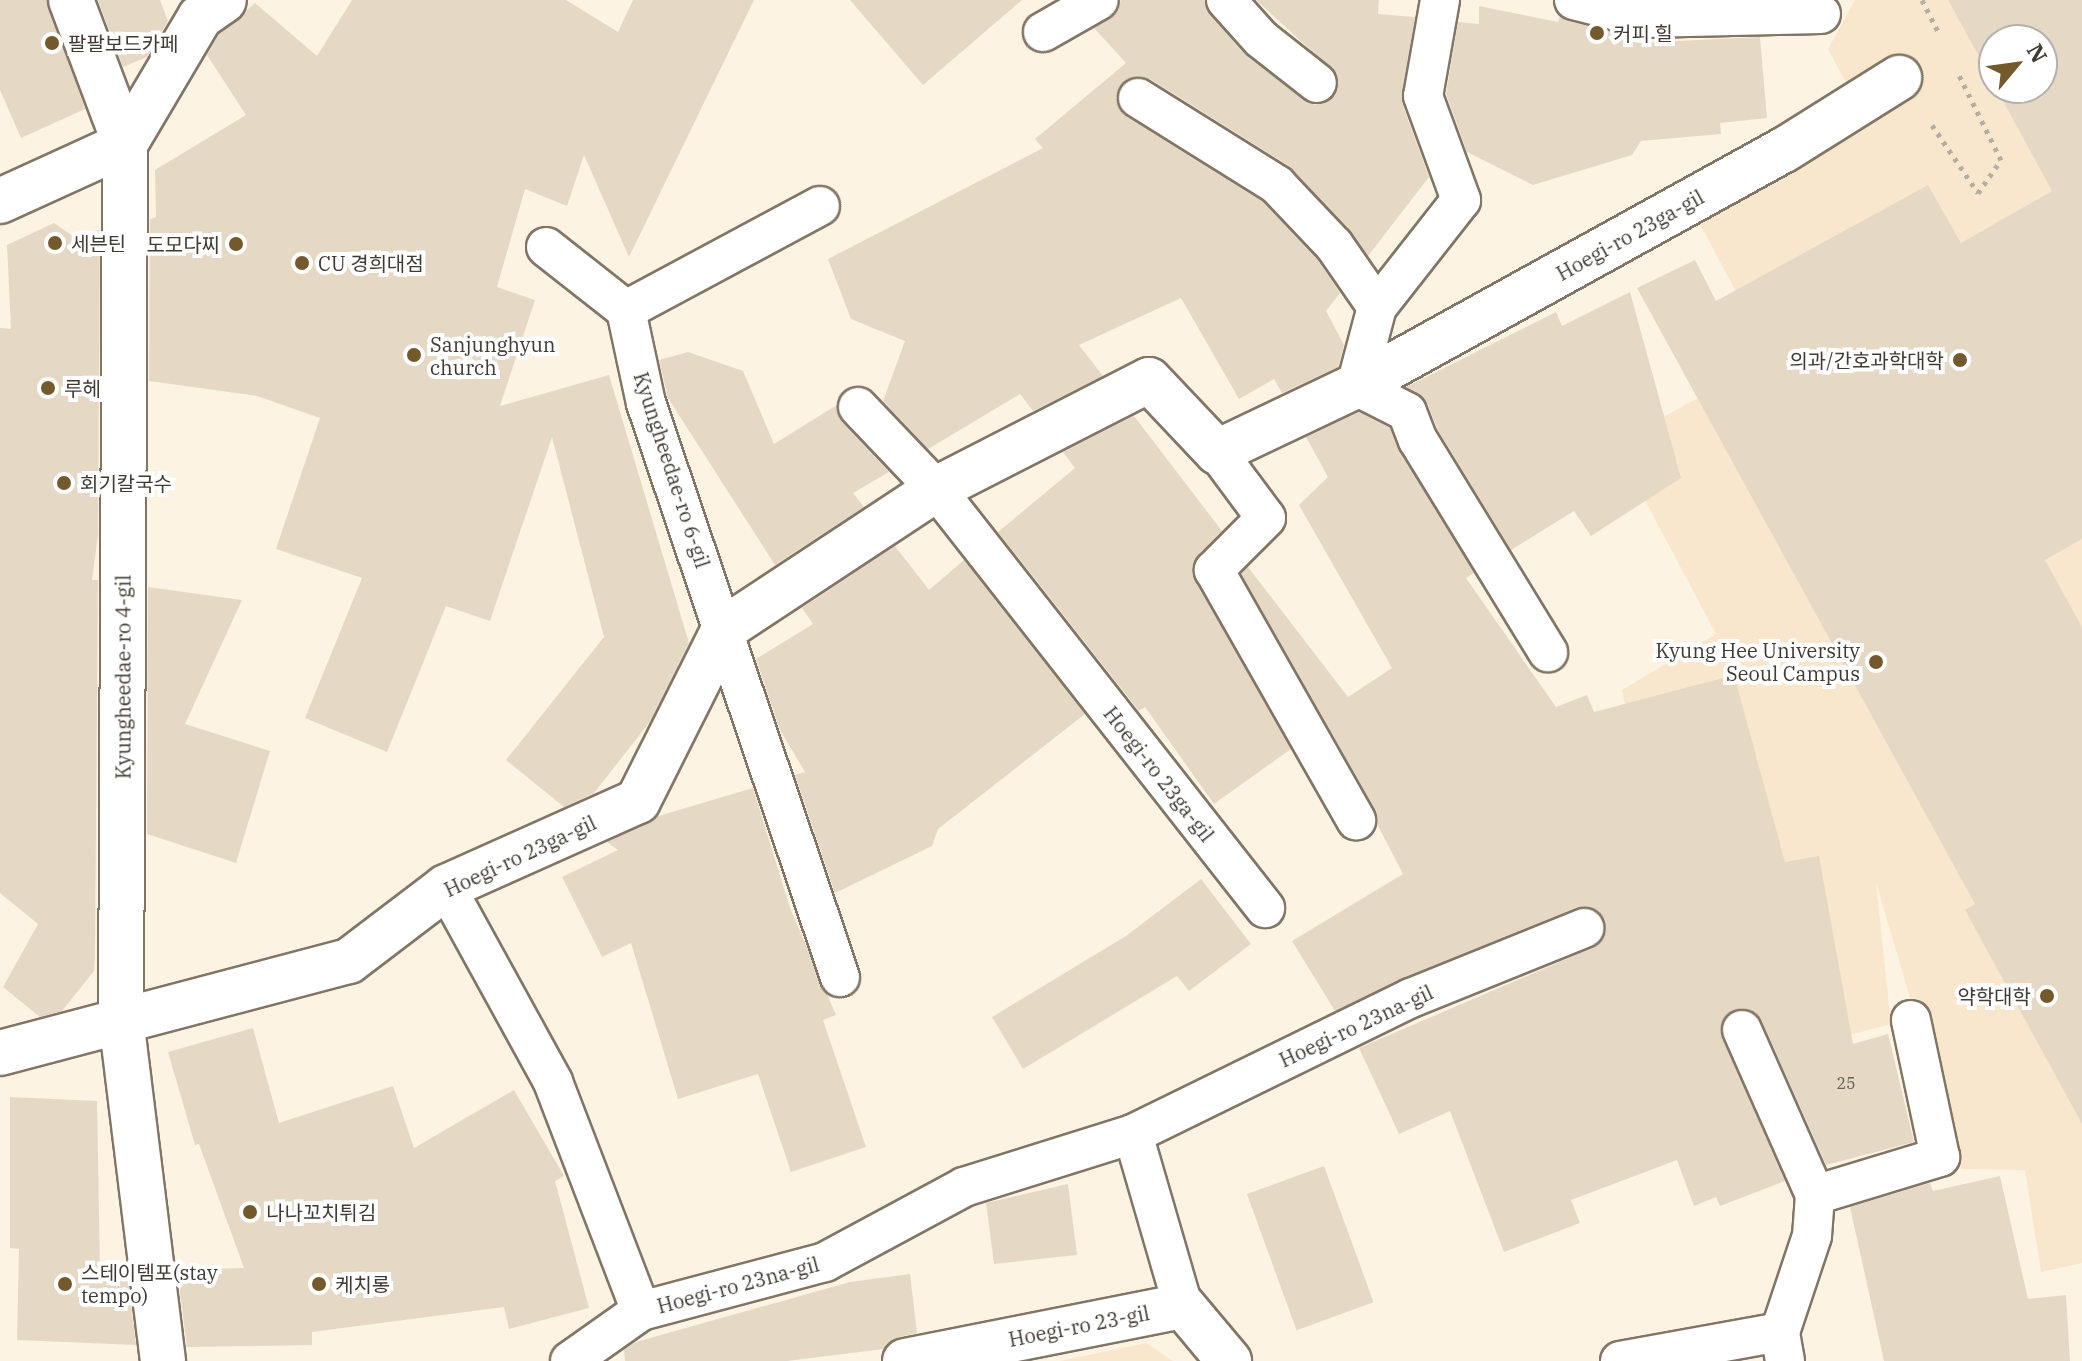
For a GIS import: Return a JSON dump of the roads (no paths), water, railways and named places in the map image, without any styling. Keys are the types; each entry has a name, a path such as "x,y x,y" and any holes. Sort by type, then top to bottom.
{"street":[{"name":"Kyungheedae-ro 4-gil","path":"71,0 125,144 121,1019 163,1361"},
{"path":"6,208 125,144 200,17 224,0"},
{"name":"Hoegi-ro 23ga-gil","path":"0,1053 349,961 446,887 638,801 724,629 936,489 1149,380 1217,452 1356,386 1784,150 1899,78"},
{"path":"1183,1306 1229,1361"},
{"name":"Hoegi-ro 23-gil","path":"905,1361 1183,1306"}],"lane":[{"path":"1043,32 1099,0"},
{"path":"1226,0 1261,39 1317,83"},
{"path":"1440,0 1423,96 1461,200 1377,307 1356,386 1407,412 1418,440 1548,652"},
{"path":"1574,0 1644,18 1821,14"},
{"path":"1138,98 1277,185 1334,245 1377,307"},
{"path":"546,247 626,310 820,206"},
{"name":"Kyungheedae-ro 6-gil","path":"626,310 646,403 724,629"},
{"name":"Hoegi-ro 23ga-gil","path":"858,407 936,489 1265,908"},
{"name":"Hoegi-ro 23ga-gil","path":"1217,452 1266,518 1214,570 1356,820"},
{"path":"724,629 840,977"},
{"name":"Hoegi-ro 23na-gil","path":"446,887 553,1082 641,1311 825,1262 964,1187 1133,1134 1411,998 1584,928"},
{"path":"1815,1195 1940,1157 1911,1020"},
{"path":"1620,1361 1782,1347 1812,1236 1815,1195 1742,1030"},
{"path":"1133,1134 1183,1306"},
{"path":"570,1361 641,1311"}],"place":[{"name":"커피 힐","path":"1597,33"},
{"name":"팔팔보드카페","path":"52,43"},
{"name":"세븐틴","path":"55,243"},
{"name":"도모다찌","path":"236,244"},
{"name":"CU 경희대점","path":"302,263"},
{"name":"Sanjunghyun church","path":"414,355"},
{"name":"의과/간호과학대학","path":"1960,360"},
{"name":"루헤","path":"48,388"},
{"name":"회기칼국수","path":"64,483"},
{"name":"Kyung Hee University Seoul Campus","path":"1876,662"},
{"name":"약학대학","path":"2047,996"},
{"name":"나나꼬치튀김","path":"250,1212"},
{"name":"스테이템포(stay tempo)","path":"65,1284"},
{"name":"케치롱","path":"319,1284"}]}
